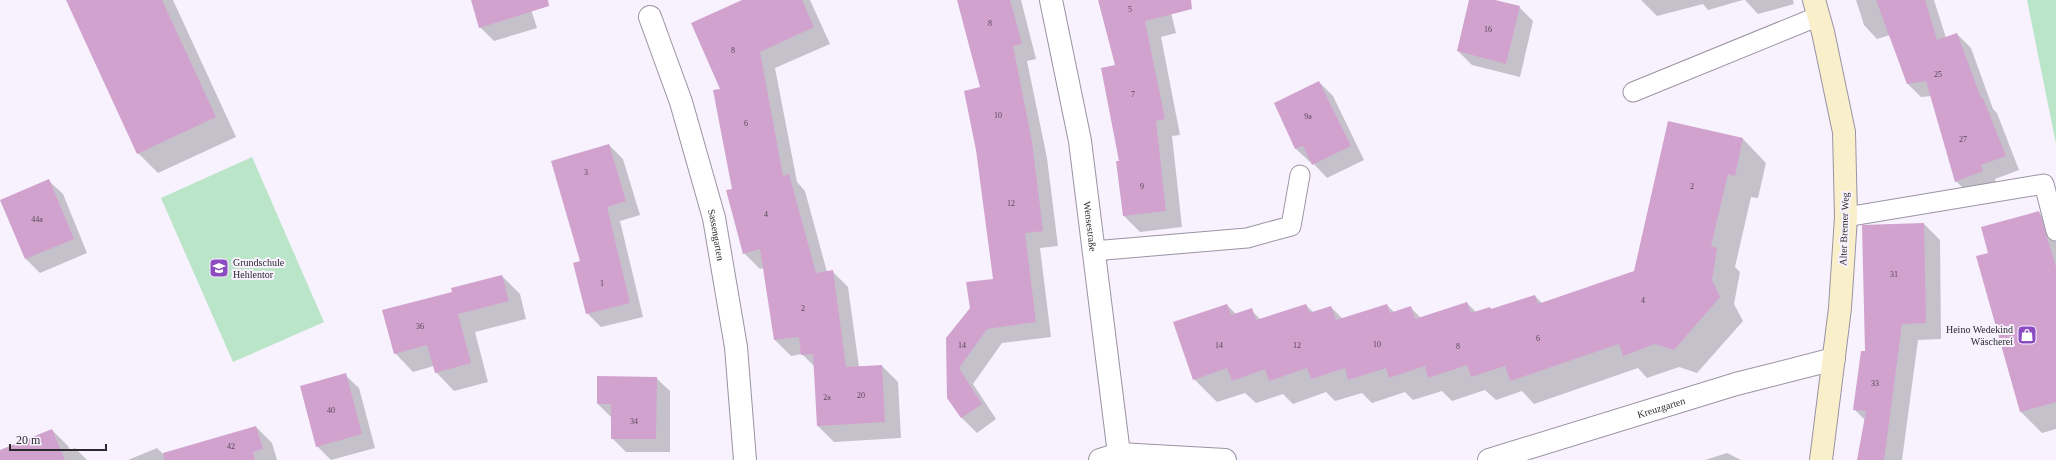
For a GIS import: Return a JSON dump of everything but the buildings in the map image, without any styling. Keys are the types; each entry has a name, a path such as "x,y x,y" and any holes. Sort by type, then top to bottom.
{"street":[{"name":"Wensestraße","path":"1050,0 1080,141 1093,251 1109,457"},
{"name":"Alter Bremer Weg","path":"1816,8 1844,132 1846,217 1840,308 1821,460"},
{"name":"Sassengarten","path":"650,17 680,102 714,218 736,347 745,460"},
{"name":"Kreuzgarten","path":"1489,460 1736,384 1834,359"},
{"path":"1109,457 1225,460"}],"lane":[{"path":"1633,92 1816,8"},
{"path":"1093,251 1247,238 1291,226 1300,174"},
{"path":"1846,217 2044,184 2056,231"}],"green space":[{"path":"2027,0 2056,0 2056,144"},
{"path":"252,157 324,322 233,362 161,198"}],"place":[{"name":"Grundschule Hehlentor","path":"219,268"},
{"name":"Heino Wedekind Wäscherei","path":"2027,335"}]}
